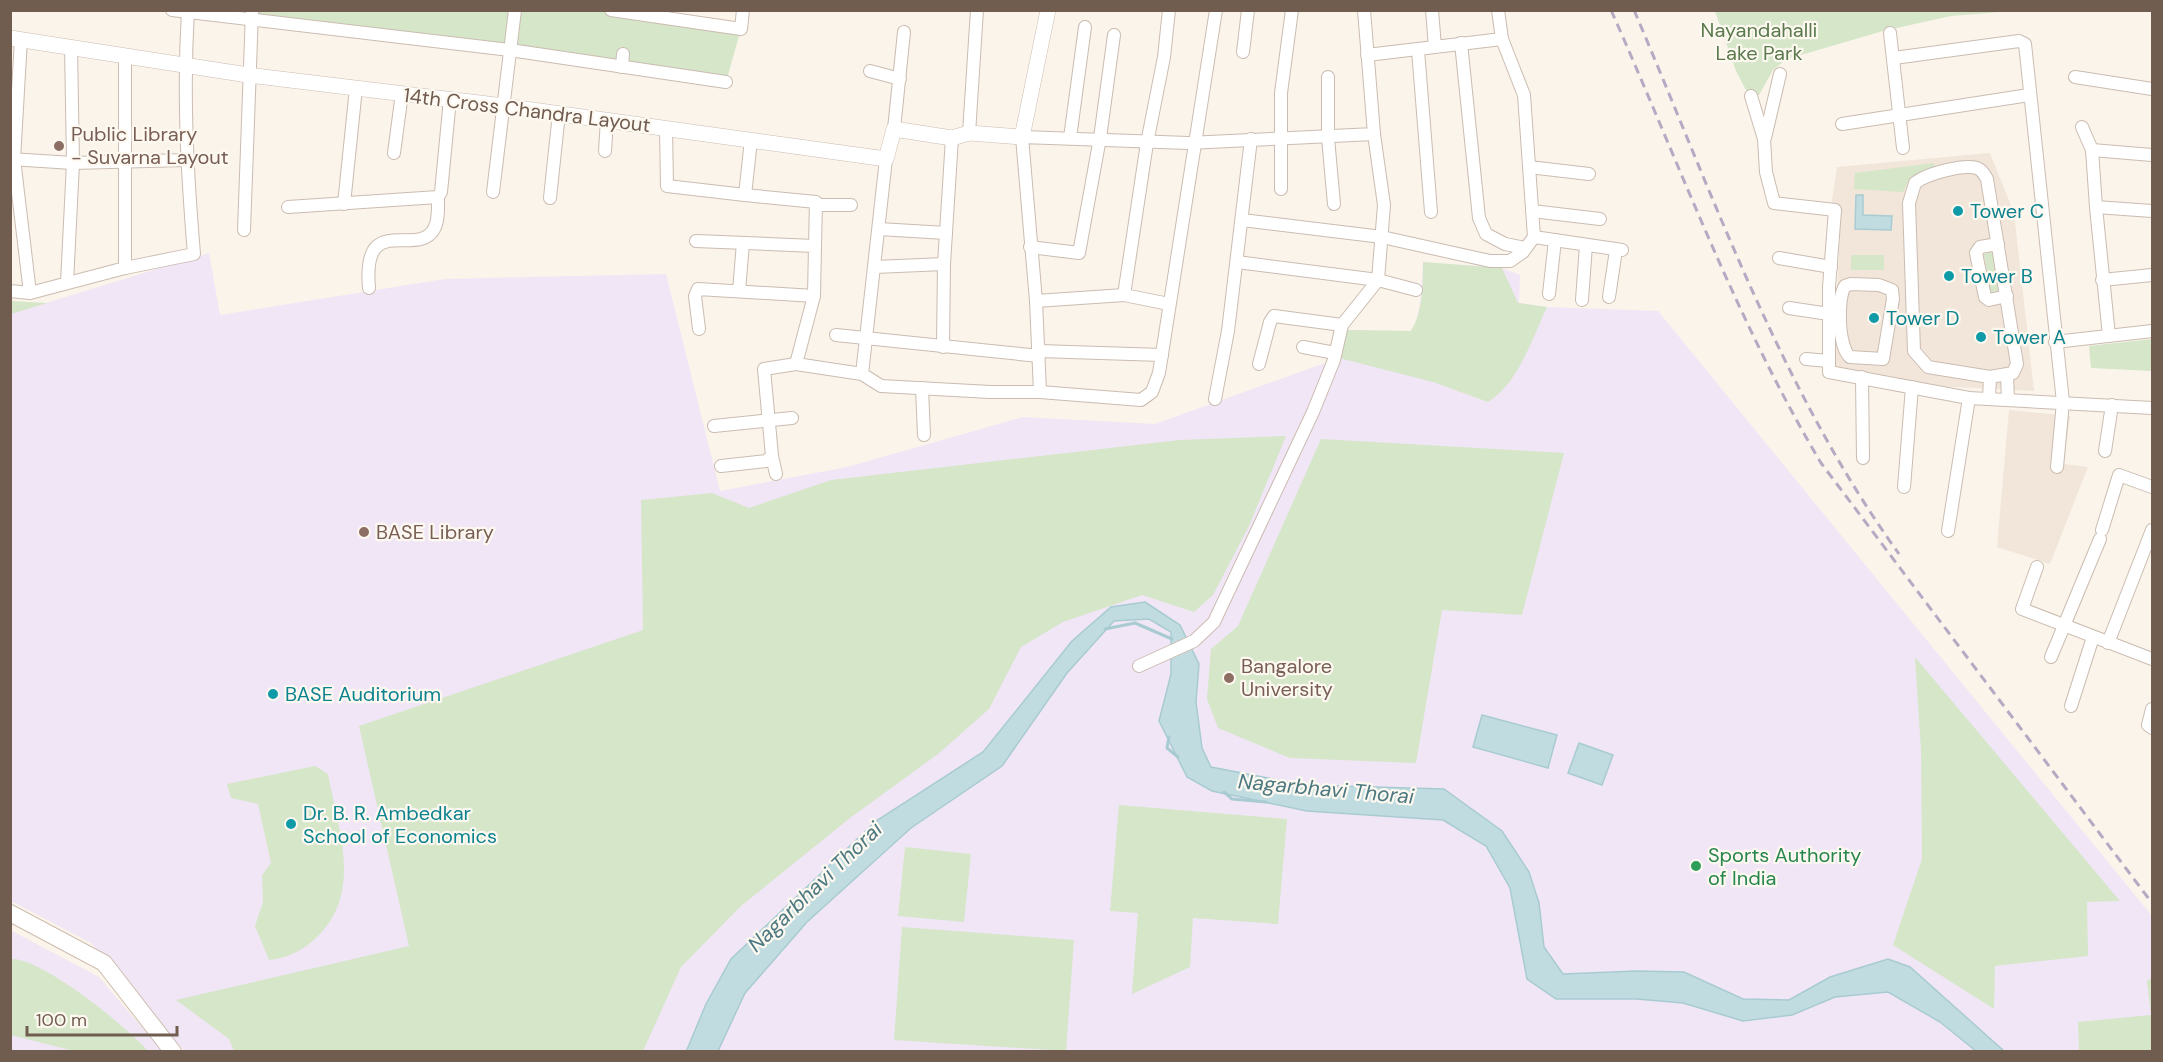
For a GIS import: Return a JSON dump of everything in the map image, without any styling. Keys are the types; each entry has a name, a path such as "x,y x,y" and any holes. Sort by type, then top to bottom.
{"main road":[{"path":"10,913 104,963 173,1052"}],"street":[{"path":"172,10 251,14 510,51 622,60 726,82"},
{"path":"493,192 515,10"},
{"path":"611,10 687,16 741,29 743,10"},
{"path":"969,133 977,10"},
{"path":"1040,392 1036,301 1022,137 1048,10"},
{"path":"1124,295 1147,143 1164,57 1169,10"},
{"path":"776,474 768,421 764,369 796,364 862,374 881,386 1025,394 1040,392 1141,400 1152,392 1157,384 1162,355 1216,10"},
{"path":"1243,52 1248,10"},
{"path":"1281,189 1279,139 1281,93 1293,10"},
{"path":"1139,666 1194,641 1215,622 1313,412 1335,353 1342,325 1378,280 1383,205 1374,134 1364,10"},
{"path":"1432,10 1435,47"},
{"path":"1242,220 1382,237 1490,261 1510,261 1534,237 1524,95 1502,39 1498,10"},
{"path":"10,291 30,293 125,268 194,254 186,160 184,66 188,11"},
{"path":"244,230 251,14"},
{"path":"1070,138 1085,27"},
{"path":"862,374 868,338 886,159 894,129 904,32"},
{"path":"1890,33 1902,148"},
{"path":"1030,247 1079,253 1100,138 1114,35"},
{"path":"16,39 12,159 30,293"},
{"name":"14th Cross Chandra Layout","path":"16,39 248,75 504,105 886,159"},
{"path":"1367,55 1502,39"},
{"path":"1894,58 2019,41 2025,44 2063,402 2057,467"},
{"path":"1461,43 1479,218 1486,234 1505,244 1525,248"},
{"path":"68,283 73,163 70,47"},
{"path":"1418,50 1431,212"},
{"path":"125,56 123,162 125,268"},
{"path":"870,71 900,79"},
{"path":"1764,139 1780,74"},
{"path":"1328,77 1328,138 1334,204"},
{"path":"2075,77 2152,88"},
{"path":"344,204 356,88"},
{"path":"394,153 402,93"},
{"path":"1842,124 2029,95"},
{"path":"1751,96 1764,139 1766,172 1774,203 1835,210 1829,314 1829,372 1862,376 1970,399 2152,408"},
{"path":"369,288 367,269 375,250 390,239 422,239 430,234 437,222 450,99"},
{"path":"550,198 559,113"},
{"path":"605,151 607,120"},
{"path":"2082,127 2092,150 2102,280 2109,336"},
{"path":"666,128 667,186 816,202 818,205 850,206"},
{"path":"894,129 952,138 969,133 1022,137 1100,138 1147,143 1328,138 1374,134"},
{"path":"943,347 946,233 952,138"},
{"path":"745,195 751,140"},
{"path":"1215,399 1228,331 1251,140"},
{"path":"2092,150 2152,155"},
{"path":"12,159 73,163 186,160"},
{"path":"1529,167 1589,174"},
{"path":"1974,168 1982,171 1987,179 1998,244 2017,364 2016,370 2007,376 1990,377 1928,367 1919,359 1912,339 1909,203 1914,183 1937,173 1974,168"},
{"path":"288,207 438,197"},
{"path":"796,364 814,296 818,205"},
{"path":"2096,207 2152,211"},
{"path":"1532,212 1600,219"},
{"path":"879,229 946,233"},
{"path":"1534,237 1619,250 1609,297"},
{"path":"1549,294 1554,240"},
{"path":"696,241 815,246"},
{"path":"739,291 743,243"},
{"path":"1998,244 1980,247 1976,253 1985,297 1989,300 2007,296"},
{"path":"1582,300 1586,245"},
{"path":"1779,258 1831,267"},
{"path":"1237,262 1378,280 1416,290"},
{"path":"875,267 945,264"},
{"path":"2102,280 2152,275"},
{"path":"1880,380 1893,299 1892,290 1879,285 1845,286 1841,293 1841,340 1845,353 1850,357 1883,358"},
{"path":"699,328 695,296 698,289 814,296"},
{"path":"1036,301 1124,295 1169,304"},
{"path":"1789,308 1829,314"},
{"path":"1258,364 1270,322 1274,316 1342,325"},
{"path":"2055,342 2152,331"},
{"path":"836,335 943,347 1039,354 1162,355"},
{"path":"1303,347 1335,353"},
{"path":"1806,358 1829,361"},
{"path":"1936,392 1940,370"},
{"path":"1862,376 1863,458"},
{"path":"2007,376 2008,400"},
{"path":"1989,399 1990,377"},
{"path":"1904,487 1912,387"},
{"path":"922,388 924,435"},
{"path":"1948,531 1970,399"},
{"path":"2105,451 2112,405"},
{"path":"714,426 792,418"},
{"path":"721,466 766,461 772,456"},
{"path":"2051,657 2101,534 2119,475 2152,487"},
{"path":"2108,643 2152,530"},
{"path":"2037,567 2022,609 2152,659"},
{"path":"2071,706 2093,637"},
{"path":"2152,709 2148,725 2152,728"}],"shaded area":[{"path":"1990,153 2014,213 2034,391 1938,386 1834,366 1841,208 1831,206 1837,167"},
{"name":"Bangalore University","path":"209,253 220,315 445,279 666,274 720,491 847,467 1023,417 1155,424 1339,358 1345,330 1410,331 1416,323 1420,304 1423,262 1502,268 1520,275 1519,303 1547,307 1658,311 2152,916 2152,1051 184,1051 91,943 11,901 10,314"},
{"path":"2009,410 2070,416 2064,464 2088,467 2050,564 1997,547"},
{"path":"10,930 99,977 162,1051 11,1051"}],"green space":[{"path":"611,10 741,29 726,82 172,11"},
{"name":"Nayandahalli Lake Park","path":"1715,11 2012,11 1951,16 1883,31 1787,59 1773,70 1759,95 1747,92 1736,71"},
{"path":"1934,163 1935,168 1909,179 1903,192 1854,189 1855,173"},
{"path":"1995,252 2002,290 1991,292 1984,254"},
{"path":"1851,255 1884,255 1884,270 1851,270"},
{"path":"1423,262 1502,268 1518,303 1547,307 1516,372 1499,394 1488,402 1433,382 1339,358 1345,330 1411,331 1420,306"},
{"path":"11,301 47,303 11,314"},
{"path":"2152,339 2152,371 2091,368 2089,346"},
{"path":"1286,436 1249,526 1213,595 1194,612 1142,595 1063,622 1021,647 989,709 938,754 850,818 741,906 681,967 643,1051 234,1051 229,1039 176,1000 409,946 359,726 643,630 641,500 712,493 749,508 831,480 1180,440"},
{"path":"1321,439 1564,453 1522,615 1442,610 1416,763 1290,758 1218,728 1207,699 1211,649 1238,626"},
{"path":"1915,657 2120,901 2087,902 2088,956 1995,966 1994,1009 1893,945 1922,859 1921,751"},
{"path":"315,766 328,774 341,838 344,879 340,899 332,918 313,941 289,955 269,960 255,926 263,902 262,875 271,863 258,804 231,798 227,784"},
{"path":"1119,805 1287,819 1278,924 1193,918 1190,967 1132,994 1138,913 1110,911"},
{"path":"905,847 971,854 964,922 898,916"},
{"path":"902,927 1074,940 1066,1051 894,1040"},
{"path":"11,959 25,961 42,969 83,995 122,1026 148,1051 74,1051 11,1035"},
{"path":"2152,978 2152,1051 2079,1051 2078,1022 2151,1015 2147,981"}],"water":[{"path":"1856,195 1863,195 1863,215 1892,216 1891,230 1855,229"},
{"name":"Nagarbhavi Thorai","path":"1145,602 1180,625 1199,664 1196,702 1202,748 1211,767 1304,785 1444,789 1502,831 1529,872 1539,903 1544,947 1563,974 1684,972 1743,999 1789,1000 1830,977 1888,959 1910,967 2004,1051 1976,1051 1940,1022 1888,992 1835,997 1792,1015 1743,1021 1683,1003 1637,999 1556,999 1527,979 1510,888 1486,846 1443,820 1307,811 1212,791 1187,777 1159,721 1171,674 1171,632 1149,619 1114,621 1067,673 1002,766 911,828 807,922 745,993 718,1051 686,1052 706,1004 731,959 876,821 983,752 1072,641 1111,607"},
{"path":"1482,715 1557,735 1548,768 1473,747"},
{"path":"1579,743 1613,755 1602,785 1568,773"}],"waterway":[{"name":"Nagarbhavi Thorai","path":"1105,629 1135,623 1172,639"},
{"name":"Nagarbhavi Thorai","path":"1169,737 1167,748 1178,757"},
{"name":"Nagarbhavi Thorai","path":"1224,792 1232,799 1266,802"}],"railway":[{"path":"1611,10 1735,297 1790,409 1821,463 2152,903"},
{"path":"1634,10 1721,220 1784,359 1857,491 1899,554"}],"place":[{"name":"Public Library - Suvarna Layout","path":"59,146"},
{"name":"Tower C","path":"1958,211"},
{"name":"Tower B","path":"1949,276"},
{"name":"Tower D","path":"1874,318"},
{"name":"Tower A","path":"1981,337"},
{"name":"BASE Library","path":"364,532"},
{"name":"Bangalore University","path":"1229,678"},
{"name":"BASE Auditorium","path":"273,694"},
{"name":"Dr. B. R. Ambedkar School of Economics","path":"291,824"},
{"name":"Sports Authority of India","path":"1696,866"}]}
